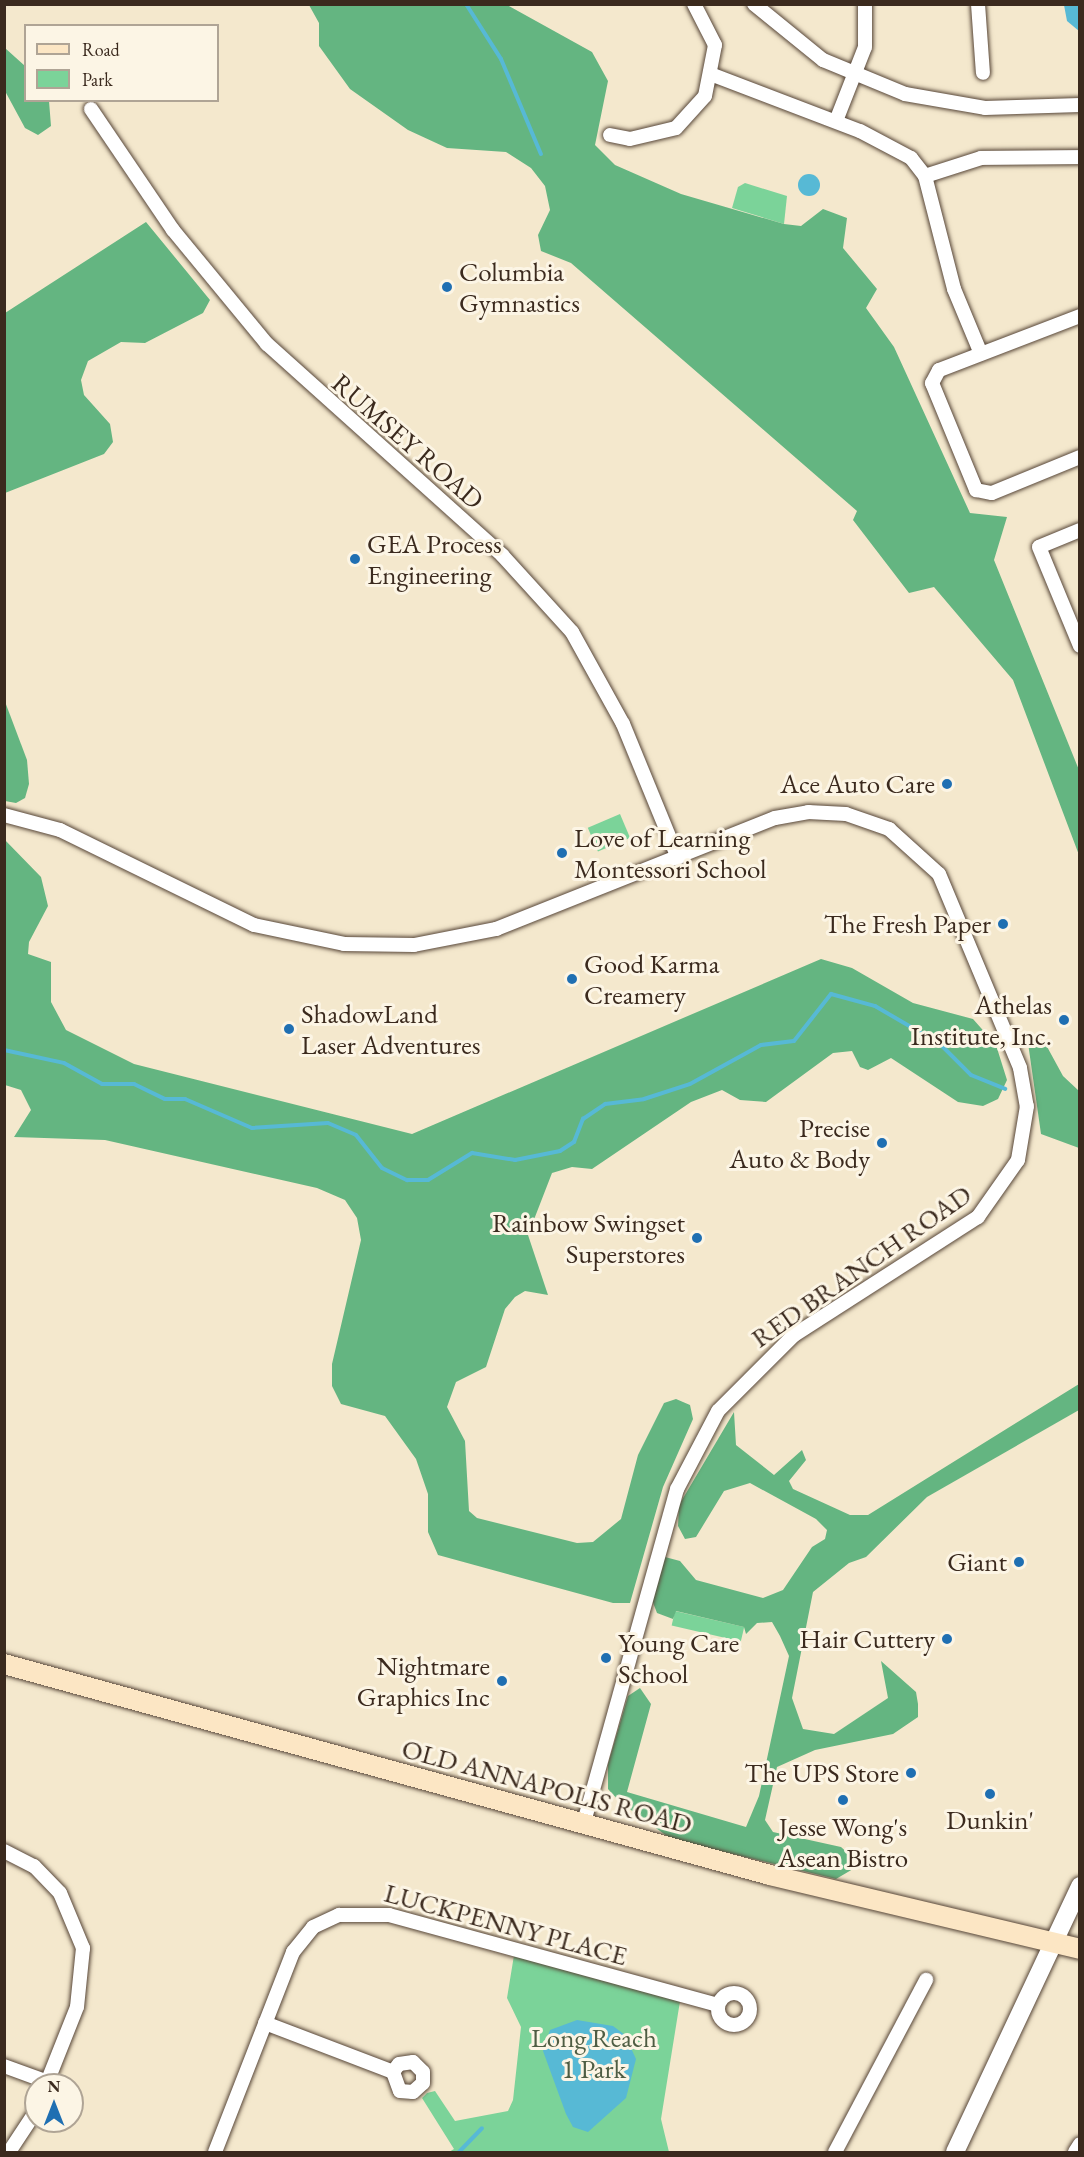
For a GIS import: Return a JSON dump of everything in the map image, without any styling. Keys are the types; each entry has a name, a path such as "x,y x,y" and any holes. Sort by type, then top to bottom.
{"main road":[{"name":"OLD ANNAPOLIS ROAD","path":"4,1664 583,1825 1080,1948"}],"street":[{"path":"610,135 630,139 676,128 698,107 713,75 715,45 694,4"},
{"path":"754,4 798,44 854,76 958,105 1080,105"},
{"path":"836,121 867,35 865,4"},
{"path":"978,4 983,73"},
{"path":"713,75 894,145 925,176 954,289 981,354"},
{"name":"RUMSEY ROAD","path":"91,109 173,230 267,344 502,555 572,632 623,724 678,858"},
{"path":"925,176 981,158 1080,157"},
{"path":"1080,316 939,369 932,384 976,490 992,493 1080,457"},
{"path":"1080,530 1039,547 1080,646"},
{"name":"RED BRANCH ROAD","path":"4,815 60,830 245,922 344,944 414,945 485,932 775,818 808,812 867,819 902,837 927,860 951,897 1020,1068 1026,1124 1006,1183 978,1217 794,1335 718,1411 677,1489 583,1825"},
{"path":"4,1851 34,1866 60,1893 83,1948 77,2007 51,2073"},
{"path":"955,2152 1056,1943 1080,1886"},
{"name":"LUCKPENNY PLACE","path":"214,2152 293,1952 314,1927 339,1915 368,1911 718,2005"},
{"path":"835,2152 926,1980"},
{"path":"265,2023 393,2072"},
{"path":"4,2066 24,2074"},
{"path":"9,2152 24,2129"},
{"path":"1075,2152 1080,2144"}],"green space":[{"path":"309,5 507,5 592,52 608,81 595,145 615,165 681,194 784,224 801,226 823,209 847,218 843,248 877,289 866,308 894,347 970,513 1007,517 994,560 1079,770 1079,855 1013,680 934,587 909,593 853,520 857,511 571,263 541,251 538,235 550,210 545,186 531,168 506,152 447,148 408,130 350,89 319,46 319,23"},
{"path":"5,48 24,65 24,102 49,102 51,126 38,135 25,128 5,91"},
{"path":"745,183 787,196 784,224 732,208 738,187"},
{"path":"146,222 210,300 203,313 145,343 121,342 88,361 81,380 84,395 110,424 113,442 104,454 5,493 5,313"},
{"path":"4,699 27,760 29,784 25,798 16,803 5,801"},
{"path":"620,814 630,838 598,852 588,828"},
{"path":"4,839 41,877 48,906 29,942 28,954 51,962 51,1002 66,1030 134,1064 412,1134 821,959 852,968 913,1003 973,1019 996,1045 1007,1080 998,1099 983,1106 958,1102 891,1058 868,1070 860,1067 852,1051 833,1053 766,1102 740,1100 722,1090 691,1102 592,1169 572,1167 552,1173 528,1235 548,1295 525,1291 515,1297 505,1309 486,1367 456,1382 447,1407 465,1441 469,1511 477,1518 577,1543 593,1542 621,1519 638,1455 664,1403 676,1399 690,1405 693,1419 663,1487 630,1603 613,1603 438,1555 428,1532 428,1494 416,1459 385,1416 341,1404 332,1386 332,1364 361,1240 357,1218 345,1200 317,1188 105,1140 14,1137 31,1110 21,1090 5,1085"},
{"path":"1028,1043 1045,1043 1063,1076 1079,1091 1079,1148 1041,1134"},
{"path":"1079,1384 1079,1410 927,1497 866,1557 849,1563 813,1592 792,1698 803,1729 834,1734 888,1698 881,1661 916,1692 918,1704 918,1717 893,1734 815,1750 777,1767 765,1820 773,1832 841,1847 851,1856 853,1869 836,1879 671,1839 620,1802 608,1789 608,1764 628,1696 640,1688 651,1704 627,1792 746,1827 759,1796 789,1656 780,1636 772,1622 757,1623 746,1634 744,1627 676,1611 673,1619 657,1613 652,1600 665,1557 680,1561 696,1580 763,1598 783,1590 812,1547 825,1539 827,1530 816,1519 750,1483 724,1491 696,1537 685,1539 678,1526 679,1505 734,1412 736,1445 774,1475 802,1450 806,1460 789,1481 793,1489 850,1515 868,1515"},
{"path":"675,1611 744,1627 741,1642 672,1626"},
{"name":"Long Reach 1 Park","path":"515,1949 681,1995 661,2119 669,2152 449,2152 454,2149 422,2098 427,2093 435,2091 455,2121 508,2111 513,2100 521,2027 507,1998"}],"water":[{"path":"1064,5 1079,5 1079,31 1067,21"},
{"path":"809,174 817,177 820,185 817,193 809,196 801,193 798,185 801,177"},
{"path":"577,2020 613,2026 625,2035 636,2059 626,2098 588,2132 573,2127 543,2051 550,2030"}],"waterway":[{"path":"466,4 501,59 541,154"},
{"path":"4,883 4,901"},
{"path":"4,1050 64,1063 102,1084 134,1084 165,1099 185,1099 252,1128 328,1123 356,1135 382,1168 407,1180 428,1180 472,1153 515,1160 560,1151 574,1142 583,1119 605,1104 644,1099 690,1084 761,1045 794,1041 831,994 875,1006 940,1044 971,1075 1005,1089"},
{"path":"459,2152 482,2128"}],"place":[{"name":"Columbia Gymnastics","path":"447,287"},
{"name":"GEA Process Engineering","path":"355,559"},
{"name":"Ace Auto Care","path":"947,784"},
{"name":"Love of Learning Montessori School","path":"562,853"},
{"name":"The Fresh Paper","path":"1003,924"},
{"name":"Good Karma Creamery","path":"572,979"},
{"name":"Athelas Institute, Inc.","path":"1064,1020"},
{"name":"ShadowLand Laser Adventures","path":"289,1029"},
{"name":"Precise Auto & Body","path":"882,1143"},
{"name":"Rainbow Swingset Superstores","path":"697,1238"},
{"name":"Giant","path":"1019,1562"},
{"name":"Hair Cuttery","path":"947,1639"},
{"name":"Young Care School","path":"606,1658"},
{"name":"Nightmare Graphics Inc","path":"502,1681"},
{"name":"The UPS Store","path":"911,1773"},
{"name":"Dunkin'","path":"990,1794"},
{"name":"Jesse Wong's Asean Bistro","path":"843,1800"}]}
